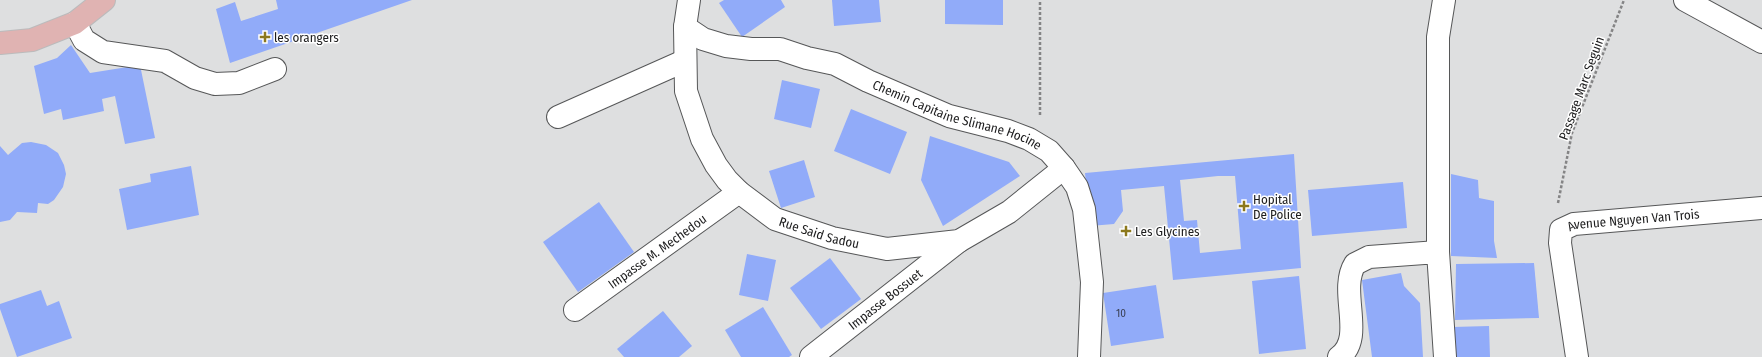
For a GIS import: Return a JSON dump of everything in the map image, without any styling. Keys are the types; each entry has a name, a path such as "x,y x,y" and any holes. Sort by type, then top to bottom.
{"main road":[{"path":"0,43 32,40 75,22 104,0"}],"street":[{"path":"685,27 689,0"},
{"path":"1444,0 1438,37 1438,252 1445,357"},
{"path":"1685,0 1762,42"},
{"path":"75,22 84,40 103,52 165,61 195,78 215,84 239,83 275,69"},
{"name":"Rue Said Sadou","path":"685,27 684,61 686,91 702,139 716,165 739,192 774,219 832,238 887,249 959,241 1009,212 1064,168"},
{"name":"Chemin Capitaine Slimane Hocine","path":"685,27 703,39 726,46 751,49 780,48 807,58 835,64 868,81 949,116 1008,131 1029,139 1049,151 1064,168 1077,187 1084,209 1092,282 1089,357"},
{"path":"558,117 684,61"},
{"name":"Impasse M. Mechedou","path":"575,310 739,192"},
{"name":"Avenue Nguyen Van Trois","path":"1577,357 1560,243 1561,230 1574,224 1762,208"},
{"name":"Impasse Bossuet","path":"811,357 959,241"},
{"path":"1339,357 1346,351 1351,339 1349,279 1355,264 1369,257 1438,252"}],"path":[{"path":"1039,145 1040,0"},
{"name":"Passage Marc Seguin","path":"1561,230 1556,221 1558,196 1572,133 1624,0"}],"building":[{"path":"276,0 412,0 230,63 216,9 235,2 241,21 278,9"},
{"path":"724,0 781,0 785,7 742,37 719,3"},
{"path":"832,0 879,0 881,22 834,26"},
{"path":"945,0 1003,0 1003,25 945,24"},
{"path":"71,45 90,73 140,65 155,138 125,144 115,96 102,99 104,111 63,120 61,109 44,114 34,66 57,58"},
{"path":"782,80 820,89 811,128 774,119"},
{"path":"851,109 907,132 890,174 834,151"},
{"path":"930,136 1009,162 1020,176 943,226 921,180"},
{"path":"31,142 46,145 58,153 64,165 66,174 63,187 54,200 48,204 38,203 37,213 17,212 10,220 0,222 0,146 8,155 22,143"},
{"path":"1294,154 1301,268 1173,280 1164,186 1121,190 1123,211 1114,224 1090,226 1085,173","holes":["1218,176 1235,176 1241,249 1200,253 1197,220 1184,221 1180,180"]},
{"path":"804,160 815,197 781,208 769,171"},
{"path":"191,166 199,215 127,230 119,189 151,182 150,174"},
{"path":"1451,174 1478,180 1479,198 1494,201 1494,241 1497,258 1451,256"},
{"path":"1403,182 1407,228 1312,236 1308,190"},
{"path":"599,202 634,252 578,292 543,242"},
{"path":"747,254 776,260 768,301 739,295"},
{"path":"830,258 861,299 821,329 790,288"},
{"path":"1534,263 1539,318 1455,320 1456,264"},
{"path":"1401,273 1404,286 1420,303 1423,357 1372,357 1362,280"},
{"path":"1299,276 1306,349 1259,354 1252,281"},
{"path":"1156,285 1164,338 1111,346 1103,293"},
{"path":"41,290 47,306 59,301 72,338 17,357 0,309 0,304"},
{"path":"763,307 792,355 789,357 741,357 725,330"},
{"path":"663,311 692,346 679,357 624,357 617,349"},
{"path":"1489,326 1490,357 1453,357 1452,327"}],"place":[{"name":"les orangers","path":"265,37"},
{"name":"Hopital De Police","path":"1244,206"},
{"name":"Les Glycines","path":"1126,231"}]}
